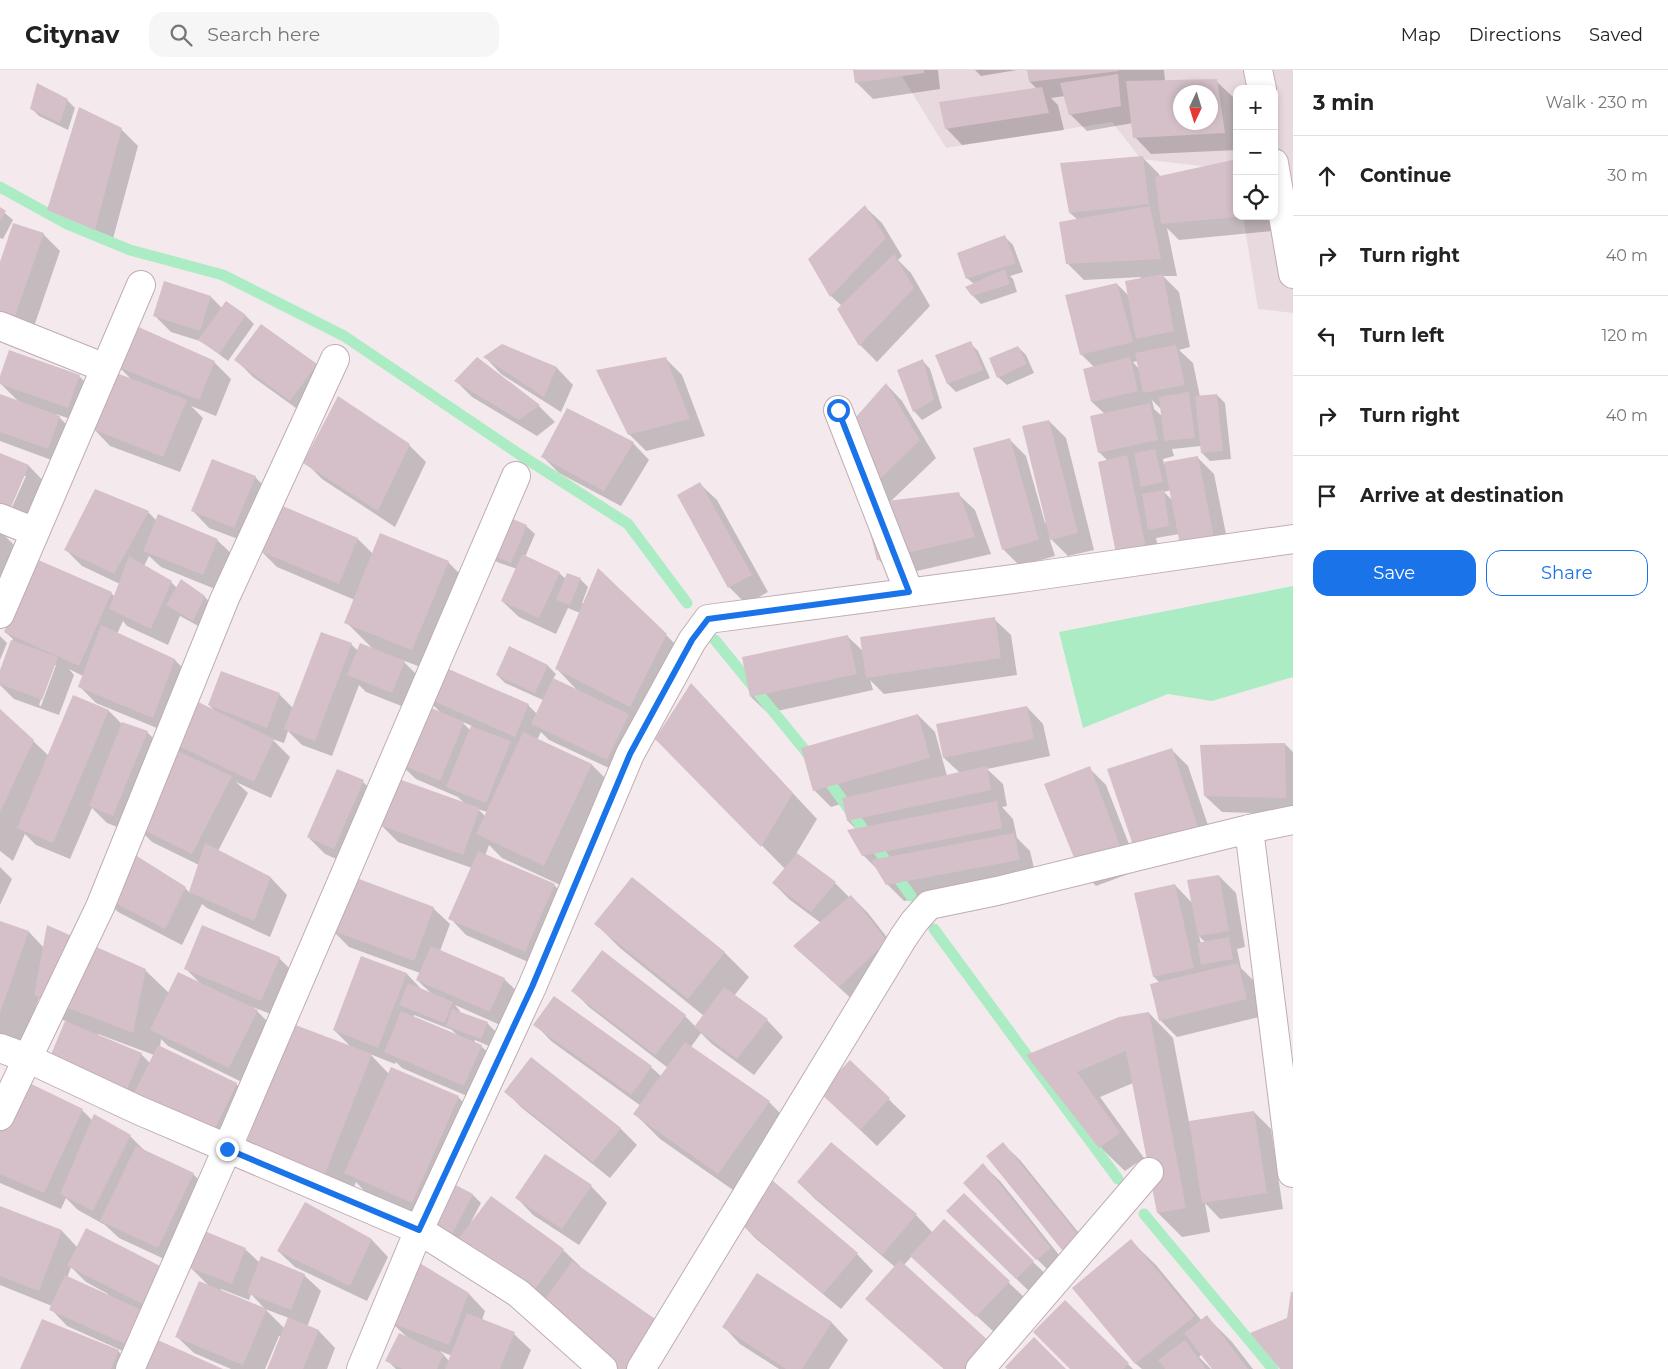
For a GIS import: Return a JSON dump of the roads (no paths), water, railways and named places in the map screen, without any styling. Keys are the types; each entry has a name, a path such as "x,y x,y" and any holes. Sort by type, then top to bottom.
{"street":[{"path":"1258,70 1261,85"},
{"path":"1276,175 1293,274"},
{"path":"0,614 141,285"},
{"path":"0,326 105,368"},
{"path":"0,1116 100,907 225,598 334,359"},
{"path":"838,410 909,592"},
{"path":"130,1369 227,1149 516,476"},
{"path":"0,518 34,532"},
{"path":"361,1369 419,1230 532,987 630,754 692,640 708,619 1028,577 1293,539"},
{"path":"641,1369 902,938 929,905 997,891 1249,829 1293,820"},
{"path":"1249,829 1292,1173"},
{"path":"0,1048 27,1058 227,1149 419,1230 518,1293 603,1369"},
{"path":"980,1369 1149,1172"}],"waterway":[{"path":"0,187 67,224 130,250 223,275 344,336 519,454 628,524 687,603"},
{"path":"715,640 812,759"},
{"path":"823,773 911,896"},
{"path":"934,929 1118,1179"},
{"path":"1144,1214 1273,1369"}]}
